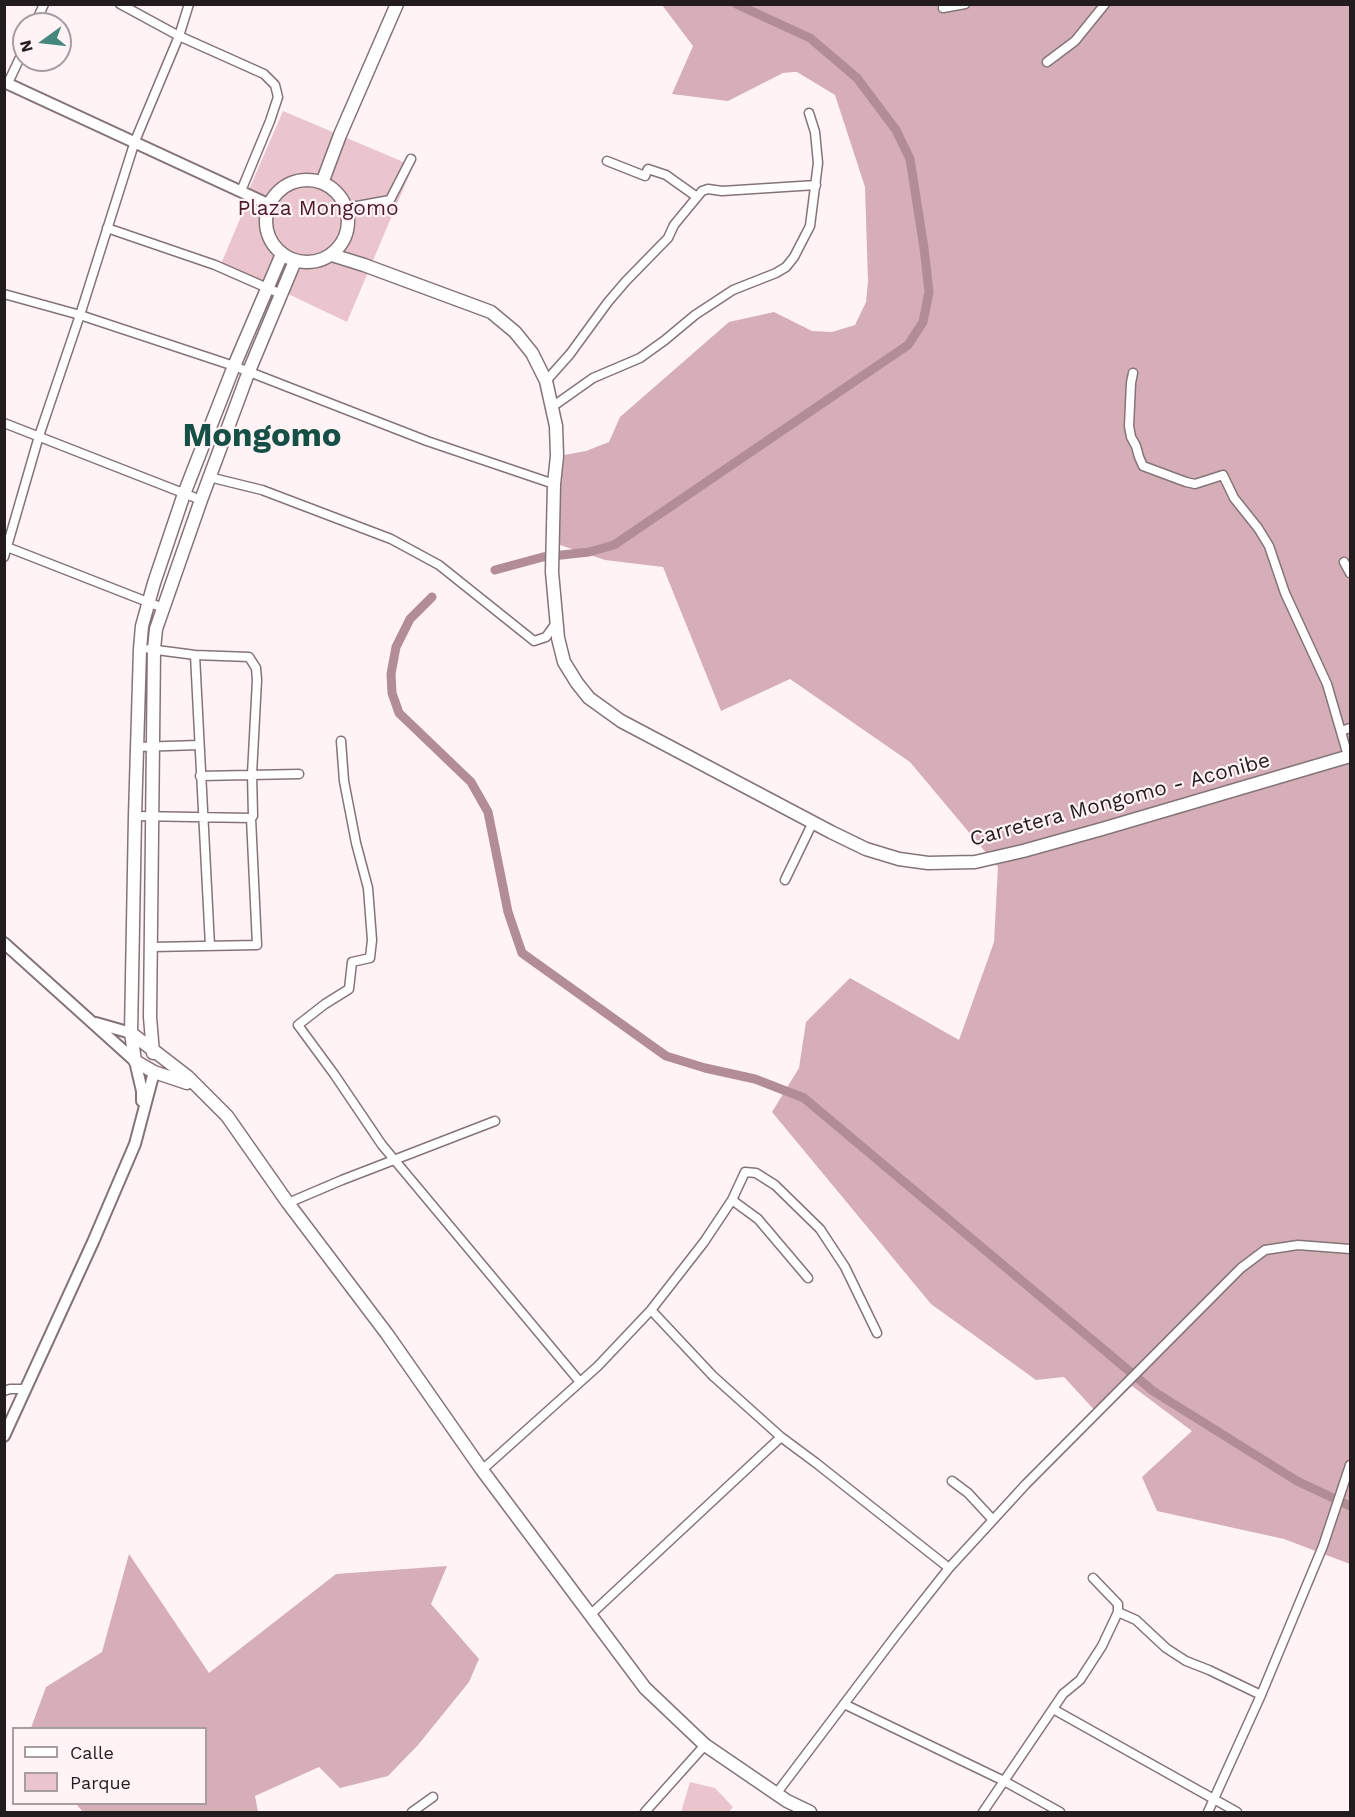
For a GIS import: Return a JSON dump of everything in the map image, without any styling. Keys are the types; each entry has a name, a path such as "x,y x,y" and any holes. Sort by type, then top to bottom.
{"main road":[{"path":"322,183 340,135 397,4"},
{"path":"310,180 322,183 341,197 346,208 347,232 342,243 332,255 314,262 295,261 282,254 274,246 269,236 266,226 270,204 276,194 297,181 310,180"},
{"name":"Carretera Mongomo - Aconibe","path":"342,243 364,264"},
{"path":"202,1091 179,1079 154,1072 135,1061 131,1033 135,816 142,626 148,601 184,494 234,366 282,254"},
{"name":"Carretera Mongomo - Aconibe","path":"332,255 364,264 491,312 515,332 532,353 546,381 556,426 557,456 552,572 558,638 564,662 589,698 621,721 866,849 899,859 928,863 975,862 1102,829 1349,756"},
{"path":"154,1072 150,1017 156,629 249,371 295,261"},
{"path":"131,1033 202,1091 227,1116 288,1203 387,1334 482,1470 645,1688 705,1745 799,1812"},
{"path":"782,1798 810,1812"}],"street":[{"path":"120,4 179,36 264,74 275,85 278,97 276,105 241,191"},
{"path":"4,557 39,436 135,141 179,36 189,4"},
{"path":"943,8 965,4"},
{"path":"1047,62 1075,41 1104,4"},
{"path":"7,82 270,204"},
{"path":"552,406 593,378 640,358 695,315 733,290 786,267 794,257 810,226 818,163 809,113"},
{"path":"346,208 390,200 411,159"},
{"path":"607,161 645,176 648,169 666,174 698,197"},
{"path":"546,381 570,354 614,295 668,238 674,225 702,191 816,185"},
{"path":"107,228 215,266 281,294"},
{"path":"4,294 80,315 249,371 427,441 554,484"},
{"path":"1133,373 1129,426 1143,466 1195,484 1222,475 1234,498 1269,546 1285,593 1327,684 1349,756"},
{"path":"4,423 201,500"},
{"path":"209,477 262,490 391,539 439,565 534,641 546,637 557,622"},
{"path":"7,548 163,608"},
{"path":"1344,562 1350,573"},
{"path":"140,649 195,655 249,657 256,668 257,680 252,774 253,816 251,818 257,945 151,947"},
{"path":"195,655 210,946"},
{"path":"1341,731 1350,728"},
{"path":"341,741 344,781 356,843 368,888 372,940 370,957 352,962 349,989 298,1025 382,1145 580,1382"},
{"path":"137,747 199,745"},
{"path":"200,776 299,774"},
{"path":"135,816 251,818"},
{"path":"785,880 813,822"},
{"path":"4,943 135,1061 142,1091 142,1111"},
{"path":"91,1020 103,1026 131,1033"},
{"path":"4,1436 135,1144 154,1072"},
{"path":"288,1203 495,1121"},
{"path":"482,1470 598,1366 651,1310 704,1242 732,1200 745,1172 756,1173 775,1185 820,1229 844,1267 877,1333"},
{"path":"732,1200 758,1219 808,1278"},
{"path":"782,1798 844,1704 948,1568 1106,1403 1241,1268 1265,1250 1298,1245 1350,1249"},
{"path":"651,1310 713,1376 781,1437 948,1568"},
{"path":"4,1391 27,1389"},
{"path":"590,1615 781,1437"},
{"path":"1208,1812 1261,1695 1323,1546 1350,1465"},
{"path":"952,1481 968,1493 993,1520"},
{"path":"983,1812 1062,1694 1080,1680 1102,1646 1118,1612 1118,1604 1093,1578"},
{"path":"1118,1612 1136,1620 1166,1648 1186,1661 1261,1695"},
{"path":"844,1704 1004,1781 1060,1812"},
{"path":"1053,1709 1238,1812"},
{"path":"645,1812 705,1745"},
{"path":"412,1812 433,1797"}],"green space":[{"name":"Plaza Mongomo","path":"283,111 413,166 347,322 284,292 220,266 246,205 247,194"},
{"path":"690,1782 715,1788 733,1807 729,1812 681,1812"}],"shaded area":[{"path":"662,5 1350,5 1350,1564 1284,1539 1157,1511 1142,1477 1192,1431 1132,1386 1100,1416 1064,1377 1036,1380 931,1304 772,1112 799,1068 806,1022 850,978 959,1040 994,942 998,867 910,762 790,679 721,711 663,567 605,560 557,544 559,456 586,451 609,442 620,417 729,322 774,312 812,331 832,332 855,325 866,302 868,281 865,187 835,95 797,72 783,73 728,101 672,94 693,46"},
{"path":"129,1554 209,1673 336,1574 447,1566 431,1604 479,1659 469,1682 418,1745 388,1776 340,1788 319,1767 255,1796 258,1812 83,1812 77,1805 207,1805 207,1727 31,1727 46,1687 102,1652"}],"waterway":[{"path":"495,570 543,557 589,552 614,545 908,345 923,322 929,292 924,248 910,159 896,130 857,78 810,38 736,4"},
{"path":"432,597 410,619 396,647 391,674 392,693 399,713 471,782 488,812 508,912 522,953 666,1056 705,1068 755,1079 804,1098 1153,1391 1297,1481 1350,1506"}],"district":[{"name":"Mongomo","path":"262,436"}]}
